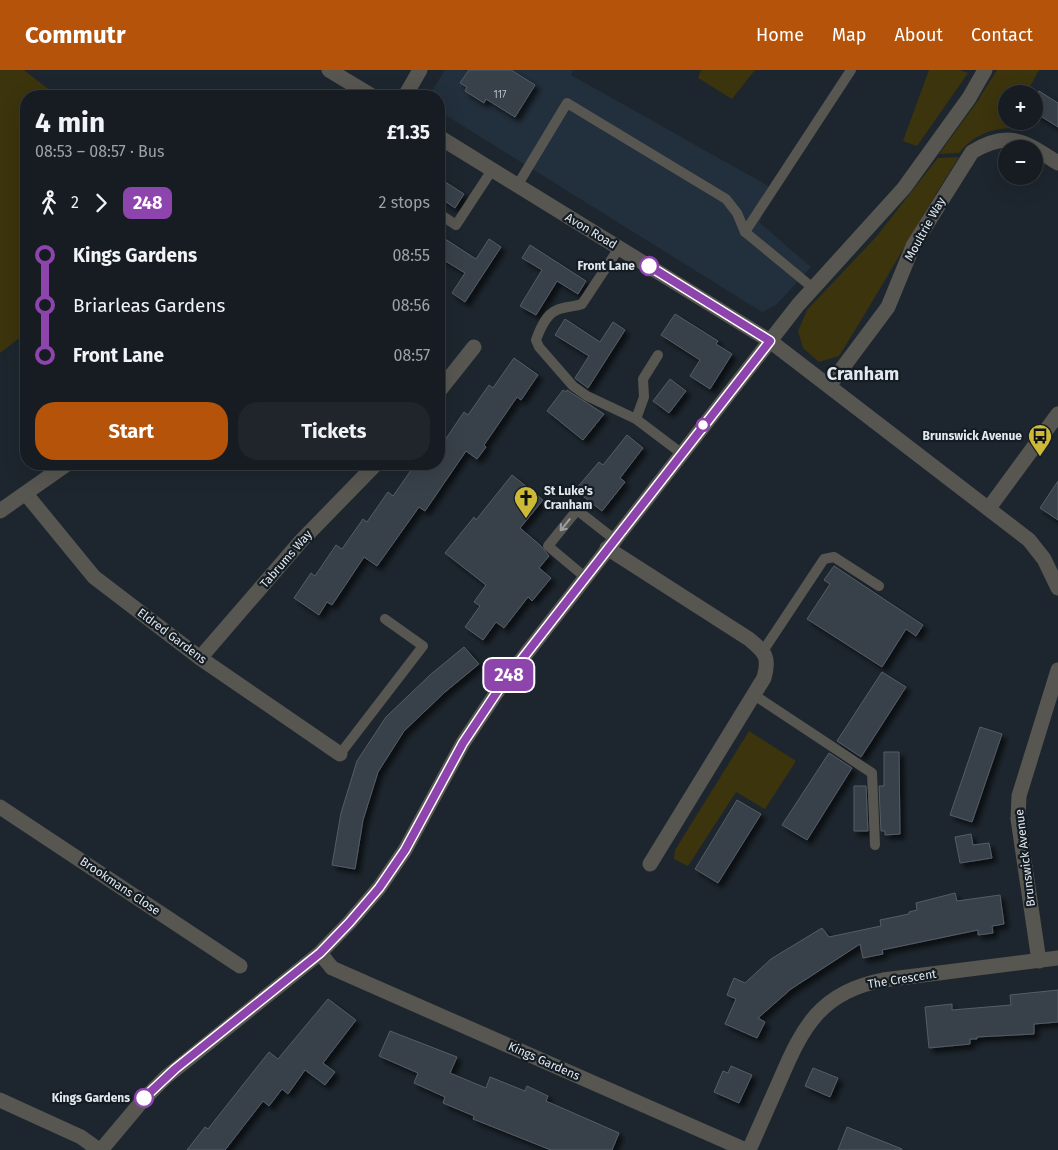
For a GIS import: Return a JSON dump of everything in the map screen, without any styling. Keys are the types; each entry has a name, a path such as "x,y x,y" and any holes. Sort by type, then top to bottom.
{"street":[{"path":"329,70 362,90"},
{"path":"408,90 420,70"},
{"path":"0,1100 81,1137 100,1150 143,1100 166,1077 320,953 379,888 405,850 463,743 501,686 770,341 813,288 904,188 969,98 985,70"},
{"name":"Moultrie Way","path":"829,386 888,307 913,246 972,152 988,143 1007,138 1025,143 1058,163"},
{"name":"Avon Road","path":"445,141 770,341"},
{"path":"770,341 1029,540 1044,559 1058,588"},
{"path":"445,383 474,347"},
{"path":"989,508 1058,414"},
{"path":"0,511 59,470"},
{"name":"Tabrums Way","path":"200,658 301,541 370,470"},
{"name":"Eldred Gardens","path":"26,494 94,577 200,658 340,754"},
{"path":"611,544 749,638 763,650 768,664 764,678 754,695 650,864"},
{"name":"Brunswick Avenue","path":"1039,961 1018,819 1019,796 1053,702 1058,670"},
{"name":"Brookmans Close","path":"0,806 240,966"},
{"name":"Kings Gardens","path":"320,953 332,968 748,1150"},
{"name":"The Crescent","path":"748,1150 796,1042 810,1022 826,1005 843,993 864,984 883,980 1058,958"}],"lane":[{"path":"745,232 851,70"},
{"path":"517,186 567,103 726,199 737,213 745,232 813,288"},
{"path":"445,218 456,225 492,170"},
{"path":"619,248 582,304 573,308 558,309 550,315 536,340 539,347 573,386 587,396 636,419 681,453"},
{"path":"636,419 644,397 642,379 658,355"},
{"path":"586,576 548,546 577,510 611,544"},
{"path":"763,650 824,559 834,557 879,586"},
{"path":"340,754 423,646 385,619"},
{"path":"754,695 872,773 875,845"}],"shaded area":[{"path":"0,70 24,70 49,90 20,90 20,338 0,353"},
{"path":"445,70 573,70 571,75 770,187 760,223 811,267 776,305 762,312 445,115 445,90 432,90"},
{"path":"701,70 755,70 732,99 698,78"},
{"path":"929,70 960,70 968,73 917,146 903,141"},
{"path":"997,70 1039,70 1031,85 998,85 998,129 975,138 959,153 939,154 977,102"},
{"path":"959,157 839,356 819,362 803,348 798,331 807,310 876,237 938,158"},
{"path":"749,731 796,761 765,809 736,792 688,866 674,859 675,850"}],"building":[{"path":"469,70 511,70 535,85 515,117 486,99 484,103 465,91 467,87 460,83"},
{"path":"1043,94 1058,103 1058,127 1043,118"},
{"path":"445,182 464,194 455,208 445,201"},
{"path":"445,239 476,259 489,239 501,247 465,302 452,293 465,273 445,261"},
{"path":"530,245 586,281 578,294 557,281 536,315 520,306 542,270 522,258"},
{"path":"675,314 718,341 716,344 732,354 710,389 690,376 700,360 661,335"},
{"path":"565,319 600,342 613,322 625,330 588,388 575,378 589,356 555,335"},
{"path":"514,358 538,375 521,400 517,397 484,445 486,447 477,459 466,451 425,511 419,507 377,566 364,557 332,605 327,602 319,615 294,598 311,573 315,576 336,545 342,549 363,519 367,522 388,492 393,496 411,470 445,470 445,440 464,412 468,415 489,385 493,388"},
{"path":"670,379 686,391 669,413 653,401"},
{"path":"563,390 566,392 567,390 604,414 583,440 547,411"},
{"path":"627,435 643,448 620,478 625,482 602,511 575,490 599,462 603,465"},
{"path":"512,475 543,500 520,528 541,546 549,556 539,568 551,578 532,601 528,597 504,628 496,622 483,640 465,627 480,606 474,602 486,585 445,553 474,517 476,520"},
{"path":"1058,481 1058,520 1040,508"},
{"path":"834,566 923,625 916,636 906,629 882,667 807,619 830,584 824,580"},
{"path":"464,647 479,664 445,692 404,731 378,772 363,820 355,869 332,865 341,813 357,761 386,717 430,675"},
{"path":"882,672 906,687 861,757 837,741"},
{"path":"980,727 1002,734 972,822 950,815"},
{"path":"884,752 899,752 900,834 885,835 885,831 881,831 879,786 884,786"},
{"path":"829,753 852,768 807,840 782,825"},
{"path":"854,786 866,786 868,831 854,831"},
{"path":"737,800 761,814 718,883 695,869"},
{"path":"971,834 973,845 989,843 992,858 960,863 955,837"},
{"path":"955,893 957,901 1000,895 1004,924 992,926 993,933 978,935 978,930 882,950 883,954 863,958 860,944 791,989 758,1018 765,1022 757,1038 725,1024 736,999 727,995 734,978 745,983 771,959 822,928 829,937 881,926 880,920 909,914 909,912 917,910 916,903"},
{"path":"1058,990 1058,1022 1034,1024 1034,1034 977,1037 977,1039 970,1039 970,1044 929,1048 925,1007 952,1004 952,1010 1011,1005 1010,995"},
{"path":"328,999 356,1020 323,1063 335,1072 325,1085 305,1070 288,1094 282,1089 269,1106 263,1101 225,1150 187,1150 205,1127 208,1129 269,1052 278,1059"},
{"path":"390,1031 457,1057 450,1073 486,1088 490,1077 525,1091 527,1086 548,1096 546,1101 619,1133 612,1150 551,1150 473,1119 474,1116 443,1103 445,1097 414,1083 418,1073 379,1056"},
{"path":"731,1066 752,1075 739,1103 714,1092 723,1071 728,1073"},
{"path":"813,1068 838,1078 830,1097 805,1086"},
{"path":"847,1127 902,1149 902,1150 838,1150"}],"bus line":[{"name":"248","path":"144,1098 175,1069 320,953 379,888 405,850 432,804 463,743 501,686 538,636 770,341 649,266"}],"place":[{"name":"Front Lane","path":"649,266"},
{"name":"Brunswick Avenue","path":"1040,457"},
{"name":"St Luke's Cranham","path":"526,519"},
{"name":"Kings Gardens","path":"144,1098"}],"district":[{"name":"Cranham","path":"863,374"}]}
